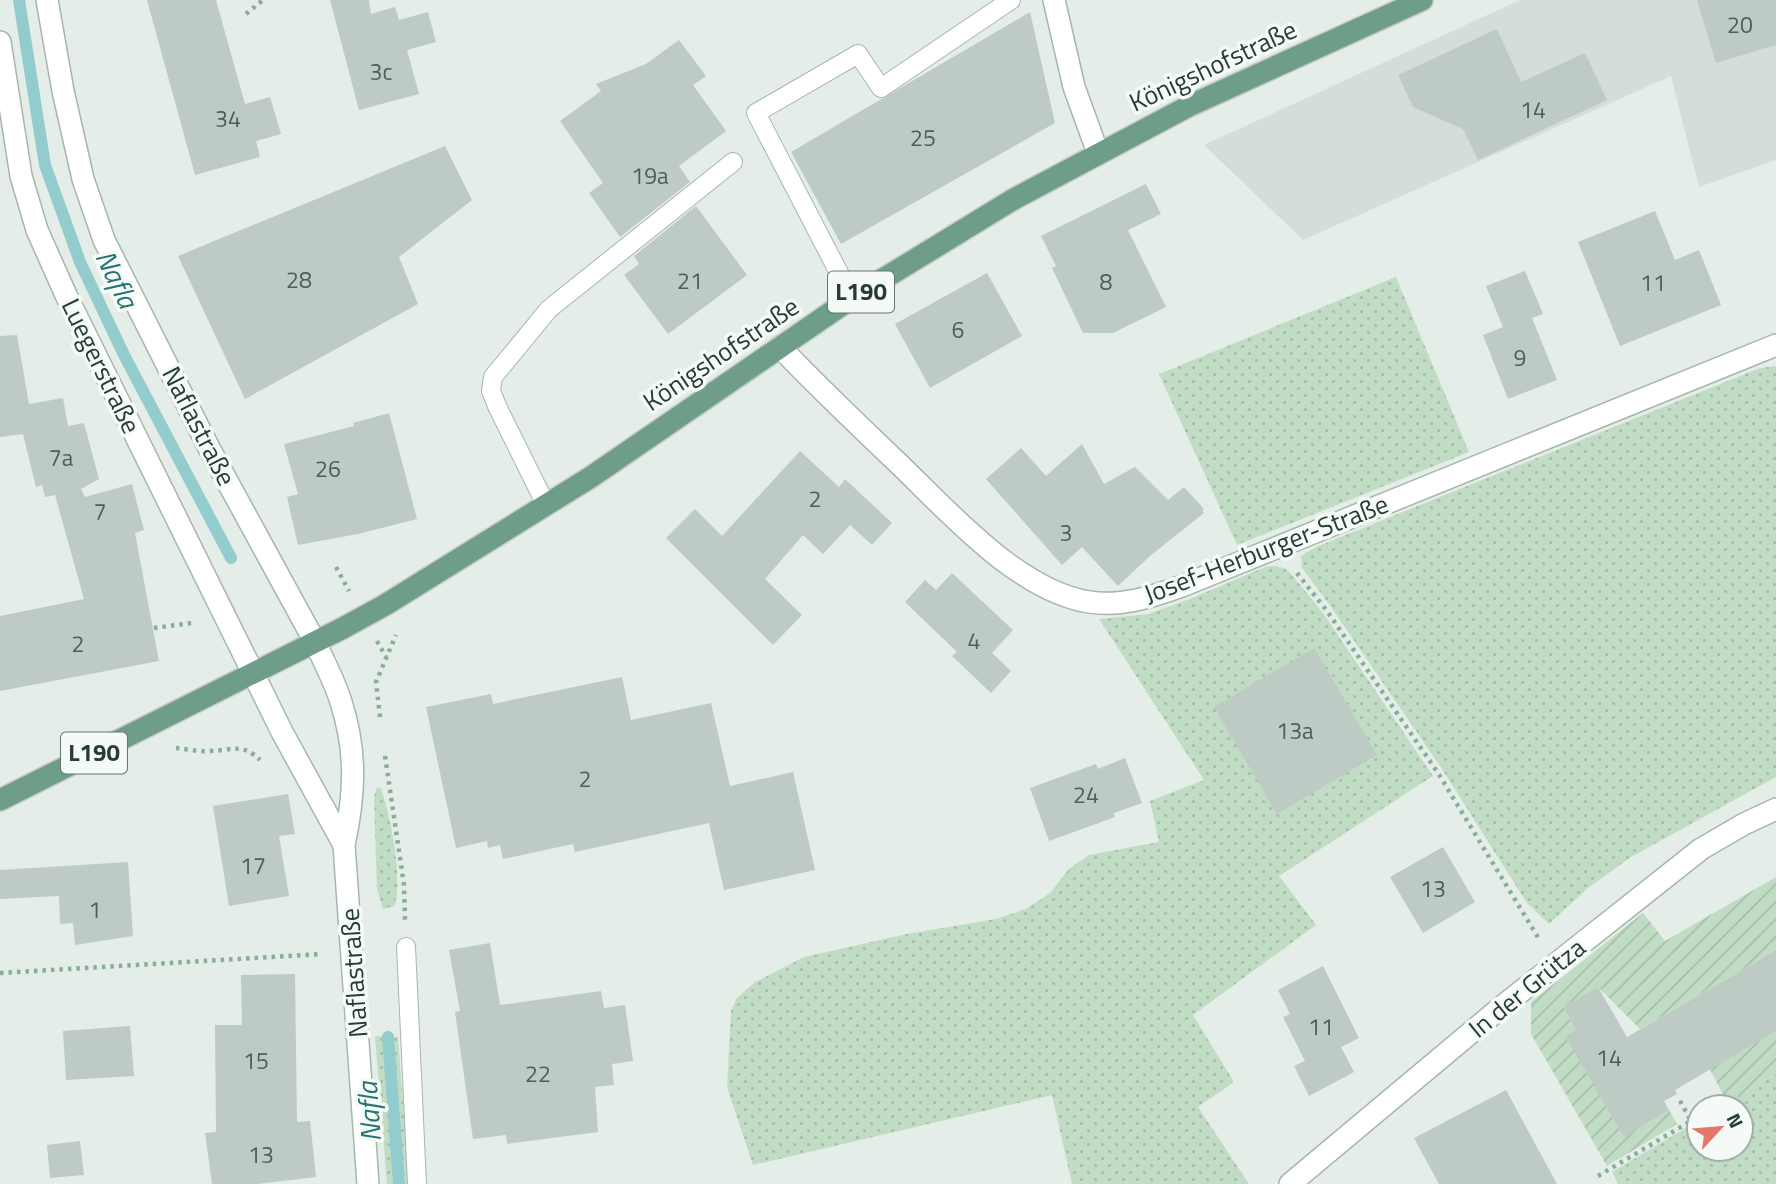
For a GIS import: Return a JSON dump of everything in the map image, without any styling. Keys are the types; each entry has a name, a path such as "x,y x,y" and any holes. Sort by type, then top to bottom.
{"main road":[{"name":"Königshofstraße","path":"253,673 385,605 591,478 852,298 1014,199 1189,106 1422,0"},
{"name":"L190","path":"0,800 253,673"}],"street":[{"name":"Naflastraße","path":"47,0 62,91 83,179 104,240 209,448 315,642 341,701 354,776 353,805 344,845 368,1184"},
{"path":"1054,0 1074,87 1098,153"},
{"name":"Luegerstraße","path":"0,42 20,176 37,230 65,295 253,673"},
{"name":"Josef-Herburger-Straße","path":"780,347 980,542 1020,572 1056,593 1088,602 1115,603 1145,599 1776,345"},
{"name":"Naflastraße","path":"253,673 344,845"},
{"name":"In der Grütza","path":"1290,1184 1499,1009 1701,849 1776,809"}],"lane":[{"path":"852,298 756,113 858,54 881,88 1011,0"},
{"path":"546,505 497,406 491,391 493,377 550,309 733,162"},
{"path":"406,947 417,1184"}],"path":[{"path":"246,14 263,0"},
{"path":"1279,546 1438,773 1520,911 1557,965"},
{"path":"154,628 192,623"},
{"path":"380,719 376,682 386,657"},
{"path":"210,752 230,748 251,751 265,764"},
{"path":"385,753 404,885 406,947"},
{"path":"322,942 324,967"},
{"path":"0,973 353,952"},
{"path":"1598,1176 1691,1121 1679,1099"}],"shaded area":[{"path":"1520,0 1776,0 1776,160 1699,187 1671,76 1303,240 1204,145"}],"green space":[{"path":"1396,277 1469,452 1237,545 1159,374"},
{"path":"1776,366 1776,777 1631,857 1588,888 1549,924 1527,903 1442,769 1302,568 1301,556 1316,547 1760,368"},
{"path":"1265,567 1286,569 1292,575 1323,613 1433,776 1279,876 1316,925 1193,1015 1234,1082 1198,1107 1249,1184 1072,1184 1052,1095 753,1165 727,1087 731,1011 737,998 755,982 804,957 907,934 996,919 1026,909 1050,893 1069,869 1089,855 1159,842 1150,801 1204,780 1099,619 1148,614"},
{"path":"377,787 381,789 388,814 397,865 397,896 394,906 383,909 377,889 374,797"},
{"path":"1776,877 1776,950 1640,1029 1598,987 1563,1007 1576,1030 1565,1036 1624,1136 1669,1110 1677,1124 1607,1166 1531,1034 1531,1002 1643,913 1665,941"},
{"path":"1776,1031 1776,1074 1744,1093 1722,1093 1710,1069"},
{"path":"375,1036 398,1037 409,1184 387,1184"},
{"path":"1776,1074 1776,1184 1618,1184 1612,1172 1685,1128 1685,1163 1755,1163 1755,1093 1744,1093"}],"building":[{"path":"147,0 216,0 245,104 270,97 281,134 256,141 260,157 195,175"},
{"path":"330,0 369,0 371,14 395,7 399,20 428,12 436,42 407,50 419,94 359,110"},
{"path":"1697,0 1776,0 1776,45 1716,63"},
{"path":"1030,12 1055,123 841,244 791,152"},
{"path":"1497,29 1521,82 1585,53 1607,100 1478,160 1463,129 1413,107 1398,75"},
{"path":"679,40 706,76 693,85 726,131 679,166 690,182 620,237 589,193 603,183 560,121 601,91 596,84 646,64"},
{"path":"445,146 472,200 399,257 418,304 245,399 178,256"},
{"path":"1146,184 1161,214 1128,230 1166,307 1113,333 1083,333 1052,268 1056,266 1041,236"},
{"path":"696,206 747,275 668,334 624,275 639,264 634,256"},
{"path":"1655,211 1675,260 1699,250 1721,305 1620,346 1578,242"},
{"path":"1525,271 1543,314 1532,318 1557,380 1508,399 1483,335 1503,327 1486,286"},
{"path":"987,273 1022,336 930,388 895,324"},
{"path":"17,335 29,404 63,398 68,426 84,423 99,479 81,489 85,497 132,484 144,530 135,533 159,661 0,691 0,616 84,599 55,495 45,497 42,485 36,487 23,434 0,437 0,336"},
{"path":"389,413 417,519 298,545 287,497 298,494 284,444 354,426 353,423"},
{"path":"1082,444 1104,484 1135,467 1168,500 1184,487 1204,509 1204,513 1150,556 1118,586 1082,547 1062,565 986,479 1021,448 1046,476"},
{"path":"800,451 839,487 845,479 892,523 872,545 850,525 823,554 803,535 765,579 802,615 773,645 666,538 695,509 722,536"},
{"path":"952,573 1013,630 992,653 1011,671 991,693 952,656 957,652 905,602 925,580 936,590"},
{"path":"1314,648 1377,755 1277,814 1214,707"},
{"path":"622,677 631,720 711,703 730,786 793,772 815,870 724,890 709,823 575,852 573,844 503,859 500,845 488,848 487,841 456,848 426,707 491,694 493,704"},
{"path":"1125,758 1142,803 1114,813 1115,817 1049,841 1030,788 1096,764 1098,769"},
{"path":"288,794 295,834 279,836 289,896 229,906 213,806"},
{"path":"1443,847 1475,902 1423,933 1390,877"},
{"path":"128,862 133,936 75,945 73,923 60,924 59,896 0,899 0,870"},
{"path":"490,943 500,1005 601,991 604,1008 625,1005 633,1061 612,1064 614,1085 595,1087 598,1132 507,1144 506,1135 473,1139 455,1012 460,1011 449,950"},
{"path":"1776,950 1776,1031 1675,1090 1677,1094 1664,1101 1669,1110 1624,1137 1565,1036 1576,1030 1563,1007 1598,987 1627,1037"},
{"path":"1323,966 1359,1038 1341,1047 1354,1072 1309,1096 1294,1066 1305,1061 1283,1017 1290,1014 1278,990"},
{"path":"295,974 297,1122 310,1121 316,1177 257,1184 212,1184 205,1133 216,1132 215,1025 242,1025 241,975"},
{"path":"130,1026 134,1076 66,1080 63,1031"},
{"path":"1506,1090 1557,1184 1439,1184 1414,1138"},
{"path":"80,1141 84,1175 50,1178 47,1145"}],"waterway":[{"name":"Nafla","path":"19,0 45,165 80,262 124,355 231,558"},
{"name":"Nafla","path":"388,1037 399,1184"}]}
